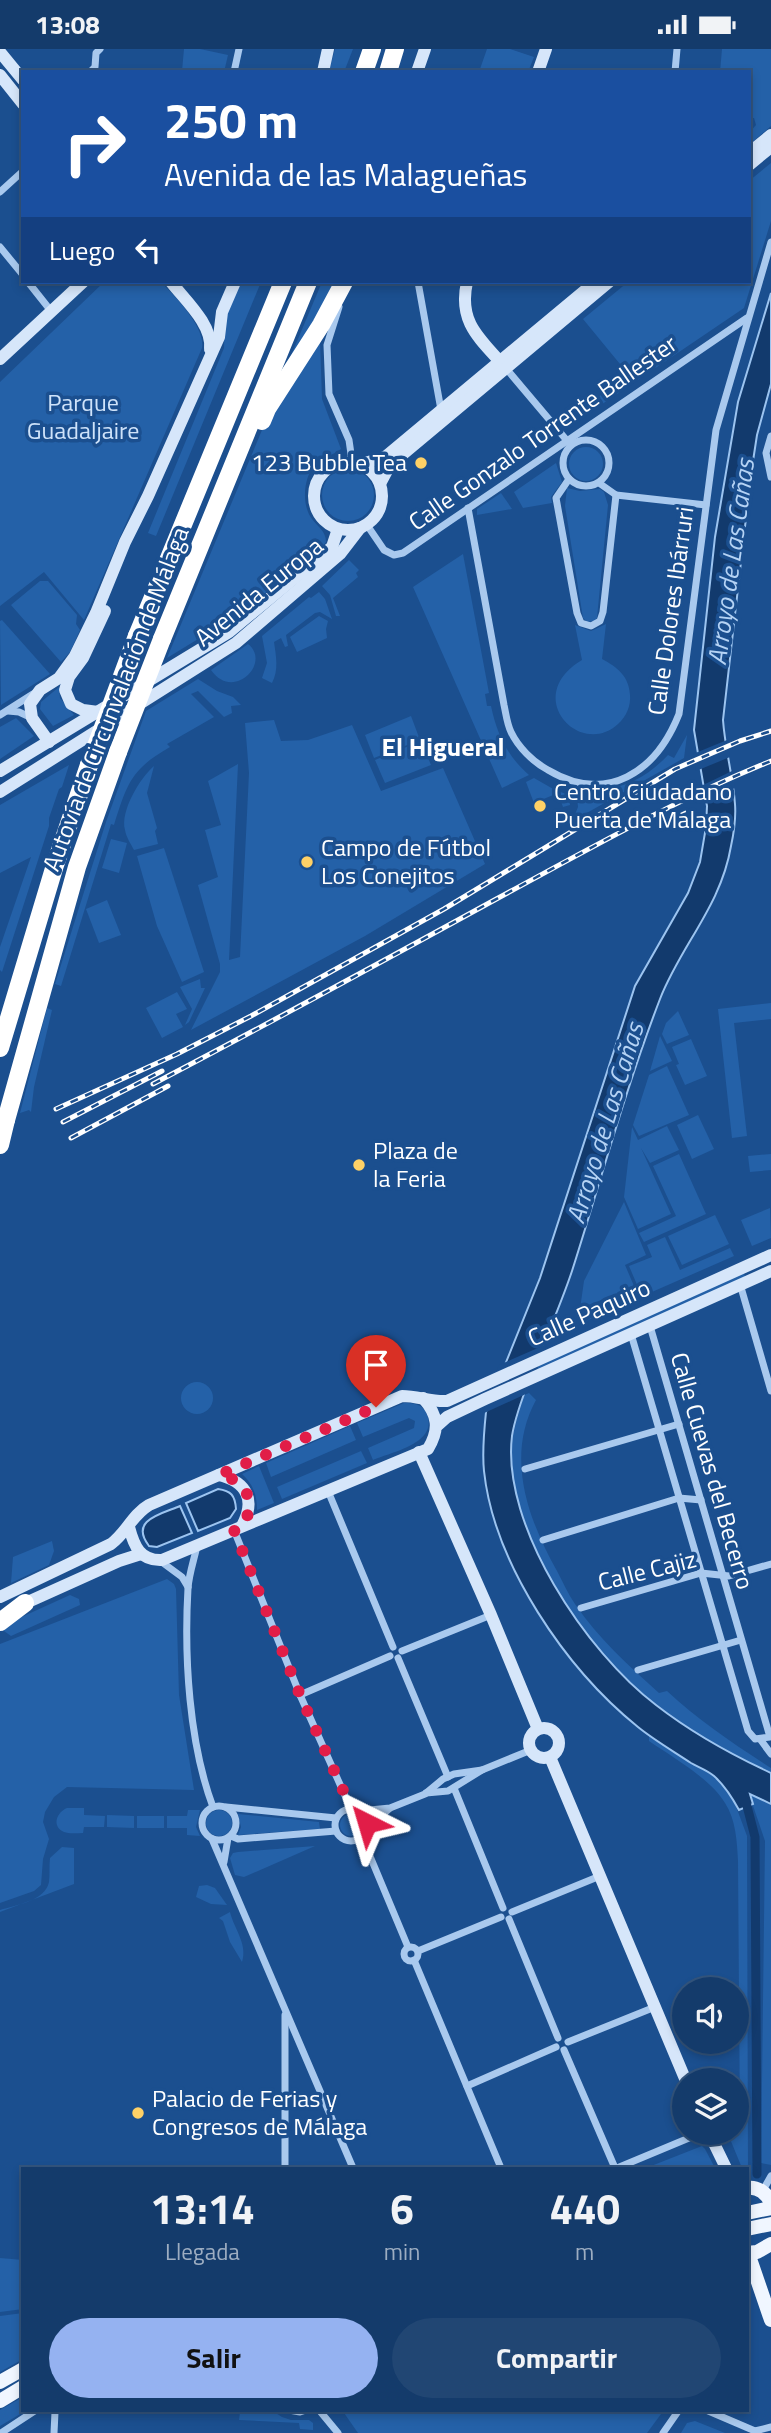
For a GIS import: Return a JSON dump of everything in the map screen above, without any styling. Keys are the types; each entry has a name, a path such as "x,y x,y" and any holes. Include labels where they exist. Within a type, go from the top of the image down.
{"highway":[{"path":"365,70 372,49"},
{"path":"389,70 395,49"},
{"name":"Autovía de Circunvalación de Málaga","path":"0,1048 55,865 89,765 137,636 282,284"},
{"name":"Autovía de Circunvalación de Málaga","path":"0,1145 77,867 118,752 307,284"},
{"path":"222,490 243,464 267,409 344,284"},
{"path":"0,1622 25,1603"}],"main road":[{"path":"323,70 328,49"},
{"path":"418,70 425,49"},
{"path":"539,70 546,49"},
{"path":"0,52 21,78"},
{"path":"0,75 21,101"},
{"path":"751,151 771,135"},
{"path":"751,163 771,147"},
{"path":"0,359 81,284"},
{"path":"173,284 206,327 211,339 208,360"},
{"path":"72,747 49,742 32,718 30,703 40,690 59,678 75,656 96,613 125,542 219,337 222,312 234,284"},
{"path":"467,284 464,305 469,325 503,365"},
{"path":"381,482 389,467 593,284"},
{"path":"357,463 373,472 381,482 383,500 380,510 363,527 338,529 323,520 313,500 319,476 328,467 340,462 357,463 385,457 441,409 503,365 606,284"},
{"path":"98,712 83,710 71,704 65,690 69,677 83,658 99,627 148,496"},
{"name":"Avenida Europa","path":"0,792 236,643 340,554 363,527"},
{"name":"Avenida Europa","path":"0,771 240,624 332,547 338,529"},
{"name":"Calle Paquiro","path":"0,1597 111,1544 130,1527 132,1519 139,1511 219,1475 402,1396 435,1402 447,1401 771,1255"},
{"name":"Calle Paquiro","path":"438,1425 447,1417 485,1399 771,1271"},
{"path":"130,1527 135,1547 141,1554 148,1559 159,1560 419,1452 428,1448 438,1425 433,1409 422,1398"},
{"path":"419,1452 538,1730"},
{"path":"219,1475 231,1478 241,1485 247,1494 248,1515 238,1528"},
{"path":"0,1614 119,1561 141,1554"},
{"path":"550,1729 558,1737 559,1747 550,1757 540,1757 531,1749 530,1740 538,1730 550,1729"},
{"path":"550,1757 681,2068"},
{"path":"715,2145 726,2167"},
{"path":"749,2187 769,2200 749,2212"},
{"path":"749,2229 771,2224"},
{"path":"749,2253 757,2252 771,2244"},
{"path":"749,2259 771,2321"},
{"path":"0,2382 21,2370"},
{"path":"0,2401 21,2389"}],"street":[{"path":"234,70 239,49"},
{"path":"675,70 677,49"},
{"path":"92,70 95,67 96,50"},
{"path":"0,192 21,173"},
{"name":"Calle Dolores Ibárruri","path":"468,508 503,705 511,732 525,752 562,779 590,786 628,777 650,761 672,732 680,705 716,430 771,242"},
{"path":"0,247 21,273"},
{"path":"30,284 51,311"},
{"path":"344,284 327,345 329,394 357,463"},
{"path":"418,284 441,409"},
{"name":"Calle Gonzalo Torrente Ballester","path":"363,527 384,550 394,555 403,553 569,443 747,318"},
{"path":"503,365 569,443"},
{"path":"771,436 766,453 771,477"},
{"path":"584,440 598,443 603,448 608,456 609,467 604,479 586,487 569,479 564,473 563,458 569,443 584,440"},
{"path":"569,479 556,498 577,613 581,623 591,626 600,621 603,613 616,495"},
{"path":"599,483 616,495 706,505"},
{"path":"4,713 40,690"},
{"path":"4,713 19,712 32,718"},
{"path":"740,1284 771,1391"},
{"name":"Calle Cuevas del Becerro","path":"631,1334 748,1731 755,1739 771,1737 650,1326"},
{"path":"525,1469 679,1424"},
{"path":"328,1491 393,1647 390,1651 397,1655 448,1777"},
{"path":"543,1540 679,1498 701,1500"},
{"path":"238,1528 300,1695 351,1808"},
{"path":"197,1546 188,1587 190,1688 204,1782 213,1807"},
{"path":"159,1560 182,1577 188,1587"},
{"name":"Calle Cajiz","path":"581,1608 701,1573 729,1576 771,1564"},
{"path":"300,1695 491,1615"},
{"path":"638,1670 741,1640"},
{"name":"Calle Cuevas del Becerro","path":"760,1739 771,1754"},
{"path":"336,1831 336,1818 342,1811 351,1808 360,1811 390,1808 425,1794 454,1788 482,1770 531,1749"},
{"path":"425,1794 448,1777 482,1770"},
{"path":"454,1788 503,1908 508,1907 507,1916 558,2038 565,2038 562,2047 616,2167"},
{"path":"336,1818 213,1807 204,1814 202,1824 205,1834 212,1839 224,1863 353,2167"},
{"path":"224,1863 236,1820 226,1807"},
{"path":"212,1839 336,1831 348,1841 362,1837 390,1808"},
{"path":"360,1811 366,1819 367,1829"},
{"path":"362,1837 408,1947 404,1956 407,1960 414,1960"},
{"path":"418,1951 600,1876"},
{"path":"408,1947 418,1951"},
{"path":"414,1960 418,1951"},
{"path":"414,1960 501,2167"},
{"path":"467,2086 655,2007"},
{"path":"285,2010 285,2167"},
{"path":"618,2167 672,2145"},
{"path":"769,2200 771,2176"},
{"path":"1,2433 33,2412"},
{"path":"53,2412 54,2433"},
{"path":"321,2412 338,2433"},
{"path":"663,2433 678,2412"},
{"path":"710,2412 754,2432 771,2427"}],"green space":[{"path":"184,49 200,49 228,55 224,70 182,70"},
{"path":"335,49 353,49 345,70 330,70"},
{"path":"487,49 510,49 534,57 529,70 480,69"},
{"path":"722,49 771,49 771,126 751,143 751,131 756,125 754,118 751,118 751,70 720,70"},
{"path":"771,163 771,221 744,308 589,413 586,410 569,422 567,419 629,375 583,319 626,284 751,284 751,179"},
{"name":"Parque Guadaljaire","path":"102,284 163,284 181,304 199,331 202,348 84,620 44,572 0,606 0,382"},
{"path":"239,284 260,284 156,536 148,533 224,348 225,316"},
{"path":"321,284 336,284 287,365"},
{"path":"320,340 322,399 341,449 312,468 306,482 305,498 308,513 323,532 326,542 321,549 239,614 167,658 267,418"},
{"path":"586,447 598,452 603,464 598,476 586,481 574,476 569,464 574,452"},
{"path":"556,463 562,482 551,497 552,503 523,508 514,492"},
{"path":"348,469 358,471 366,477 372,485 372,505 366,513 358,519 348,521 338,519 330,513 324,505 322,495 324,485 330,477 338,471"},
{"path":"567,488 580,491 600,489 604,492 608,505 597,618 594,621 587,622 583,618 565,506"},
{"path":"501,493 512,509 477,515 477,509"},
{"path":"463,554 489,693 485,694 487,706 491,706 496,726 509,752 529,775 502,788 413,587"},
{"path":"349,560 359,570 356,573 358,577 333,598 340,616 336,616 330,595 322,586"},
{"path":"40,581 48,581 77,615 76,624 80,630 70,652 61,662 11,605"},
{"path":"319,592 325,599 332,619 320,612 315,613 286,635 288,646 285,647 281,638 274,642 276,673 272,683 262,678 267,663 262,636 309,597"},
{"path":"319,616 328,621 327,638 297,652 290,637"},
{"path":"2,620 50,674 1,705 0,621"},
{"path":"606,624 602,659 625,677 630,703 626,715 618,724 603,733 588,734 574,729 563,719 557,705 557,690 564,675 582,660 575,625 591,631"},
{"path":"248,644 254,652 255,661 247,676 239,681 229,682 220,679 211,670"},
{"path":"198,679 233,697 241,705 231,706 232,713 224,717 198,691 191,694 214,717 167,744 170,747 147,763 132,779 114,825 111,824 61,986 55,984 106,822 146,711"},
{"path":"59,687 60,698 74,715 53,726 40,709 41,702"},
{"path":"411,716 420,740 374,758 365,735"},
{"path":"16,718 34,736 0,759 0,727"},
{"name":"Campo de Fútbol Los Conejitos","path":"274,720 281,741 308,740 352,725 381,791 443,768 485,864 365,936 191,1030 220,972 198,885 218,877 205,830 221,825 208,781 238,764 229,960 240,957 249,773 245,723"},
{"path":"687,735 684,758 585,814 574,817 578,807 577,797 602,797 602,790 638,779 668,755 674,758"},
{"path":"421,741 431,765 385,783 375,760"},
{"path":"69,765 49,818 49,826 2,972 0,947 31,857 0,873 0,805"},
{"path":"154,766 147,793 157,828 155,831 158,844 134,850 126,833 125,814 137,787"},
{"path":"534,778 569,795 570,805 563,807 558,793 534,803 526,782"},
{"path":"111,839 127,843 119,873 102,868"},
{"path":"164,848 204,972 182,982 157,926 137,856"},
{"path":"107,900 121,935 99,943 86,909"},
{"path":"200,979 201,988 205,988 185,1025 192,1009 180,987"},
{"path":"177,992 187,1009 176,1014 183,1027 162,1038 146,1008"},
{"path":"771,1003 771,1019 734,1023 747,1136 732,1138 718,1009"},
{"path":"47,1008 52,1010 34,1087 31,1112 29,1110 20,1113"},
{"path":"678,1011 689,1035 667,1044 662,1034 666,1023"},
{"path":"660,1036 672,1061 650,1071"},
{"path":"691,1039 707,1076 685,1085 672,1047"},
{"path":"667,1066 689,1115 639,1136 633,1125 649,1075"},
{"path":"698,1115 714,1149 692,1159 677,1125"},
{"path":"667,1126 679,1150 650,1163 641,1148 671,1214 638,1229 624,1197 632,1127 638,1140"},
{"path":"679,1154 706,1214 644,1242 639,1233 676,1216 653,1166"},
{"path":"771,1154 771,1170 750,1172 748,1156"},
{"path":"624,1202 646,1255 625,1265 634,1286 580,1309 584,1281"},
{"path":"770,1208 771,1238 752,1246 741,1220"},
{"path":"715,1215 729,1244 682,1265 668,1236"},
{"path":"665,1237 680,1270 730,1248 734,1256 579,1324 579,1313 638,1287 629,1266 652,1257 647,1245"},
{"path":"743,1272 746,1278 536,1372 536,1367"},
{"path":"197,1382 209,1386 213,1398 209,1410 197,1414 185,1410 181,1398 185,1386"},
{"path":"529,1393 536,1400 522,1443 524,1487 537,1530 572,1600 604,1640 659,1693 667,1691 704,1722 771,1768 771,1773 697,1734 656,1705 606,1656 560,1594 540,1560 525,1525 515,1491 512,1441 524,1395"},
{"path":"404,1403 423,1408 429,1425 426,1433 411,1445 373,1460 368,1448 414,1428 415,1421 409,1418 363,1437 357,1423"},
{"path":"350,1426 356,1440 271,1477 266,1463"},
{"path":"361,1451 367,1463 282,1499 277,1487"},
{"path":"259,1466 274,1503 257,1510 254,1490 242,1474"},
{"path":"52,1541 54,1551 49,1565 11,1583 13,1557"},
{"path":"167,1579 176,1589 179,1695 194,1790 67,1787 54,1797 45,1812 43,1822 49,1839 43,1859 41,1885 34,1891 0,1903 0,1644"},
{"path":"70,1595 79,1599 80,1605 11,1636 4,1631 4,1627 15,1620"},
{"path":"649,1735 714,1776 734,1801 747,1836 747,1977 739,1977 738,1861 734,1824 729,1810 718,1794 690,1769 649,1741"},
{"path":"749,1794 771,1804 771,2165 761,2163 765,1841"},
{"path":"67,1808 84,1808 84,1815 105,1816 104,1827 84,1827 83,1833 64,1832 58,1826 57,1819"},
{"path":"188,1810 200,1810 196,1827 200,1836 187,1835 187,1828 167,1828 167,1816 187,1816"},
{"path":"219,1810 228,1814 232,1823 228,1832 219,1836 210,1832 206,1823 210,1814"},
{"path":"238,1814 319,1822 320,1829 238,1835 241,1827"},
{"path":"351,1814 359,1817 362,1825 359,1833 351,1836 343,1833 340,1825 343,1817"},
{"path":"107,1815 134,1816 134,1828 107,1827"},
{"path":"137,1816 164,1816 164,1828 137,1828"},
{"path":"315,1846 244,1877 235,1875 230,1858 233,1853 238,1852"},
{"path":"62,1847 74,1848 74,1884 31,1900 42,1894 49,1882 50,1858"},
{"path":"199,1886 215,1888 227,1905 211,1904 196,1897"},
{"path":"230,1912 242,1943 242,1962 230,1942 223,1921 219,1918"},
{"path":"739,2054 748,2054 748,2068 740,2068"},
{"path":"733,2145 748,2145 748,2167 742,2167"},
{"path":"702,2146 714,2167 649,2167"},
{"path":"0,2258 21,2260 21,2309 0,2312"},
{"path":"21,2313 21,2360 0,2372 0,2316"},
{"path":"21,2398 21,2412 24,2412 0,2426 0,2410"},
{"path":"240,2412 274,2412 291,2420 309,2420 313,2423 313,2430 300,2429 299,2423 239,2420"},
{"path":"343,2412 663,2412 647,2433 358,2433"},
{"path":"695,2421 725,2433 681,2433 687,2423"}],"water":[{"name":"Arroyo de Las Cañas","path":"771,293 771,384 757,435 751,474 723,720 735,804 731,846 719,888 660,999 625,1100 572,1271 517,1414 512,1436 512,1471 520,1509 554,1585 577,1621 603,1654 656,1705 683,1725 771,1773 771,1804 750,1794 753,1804 739,1810 714,1776 650,1736 611,1703 560,1645 518,1578 502,1542 491,1506 483,1449 486,1412 540,1278 635,986 688,893 700,862 707,806 694,730 715,537 738,402"},
{"path":"218,1489 232,1495 236,1509 230,1518 198,1531 186,1503"},
{"path":"180,1506 192,1533 157,1547 149,1546 144,1537 145,1524 157,1515"}],"pier":[{"path":"727,740 730,757 696,771 693,754"},
{"path":"732,771 735,788 703,803 699,787"},
{"path":"547,1344 528,1393 482,1414 499,1365"}],"waterway":[{"path":"741,1796 747,1806 755,1837 757,2174"}],"railway":[{"path":"56,1109 177,1054 251,1016 444,909 675,769 740,741 771,731"},
{"path":"153,1084 634,825 771,761"},
{"path":"63,1122 162,1071"},
{"path":"71,1138 168,1086"}],"place":[{"name":"123 Bubble Tea","path":"421,463"},
{"name":"Centro Ciudadano Puerta de Málaga","path":"540,806"},
{"name":"Campo de Fútbol Los Conejitos","path":"307,862"},
{"name":"Plaza de la Feria","path":"359,1165"},
{"name":"Palacio de Ferias y Congresos de Málaga","path":"138,2113"}],"district":[{"name":"El Higueral","path":"443,747"}],"route":[{"path":"367,1823 360,1811 351,1808 300,1695 234,1530 242,1526 248,1515 247,1494 241,1485 231,1478 219,1475 376,1407"}]}
